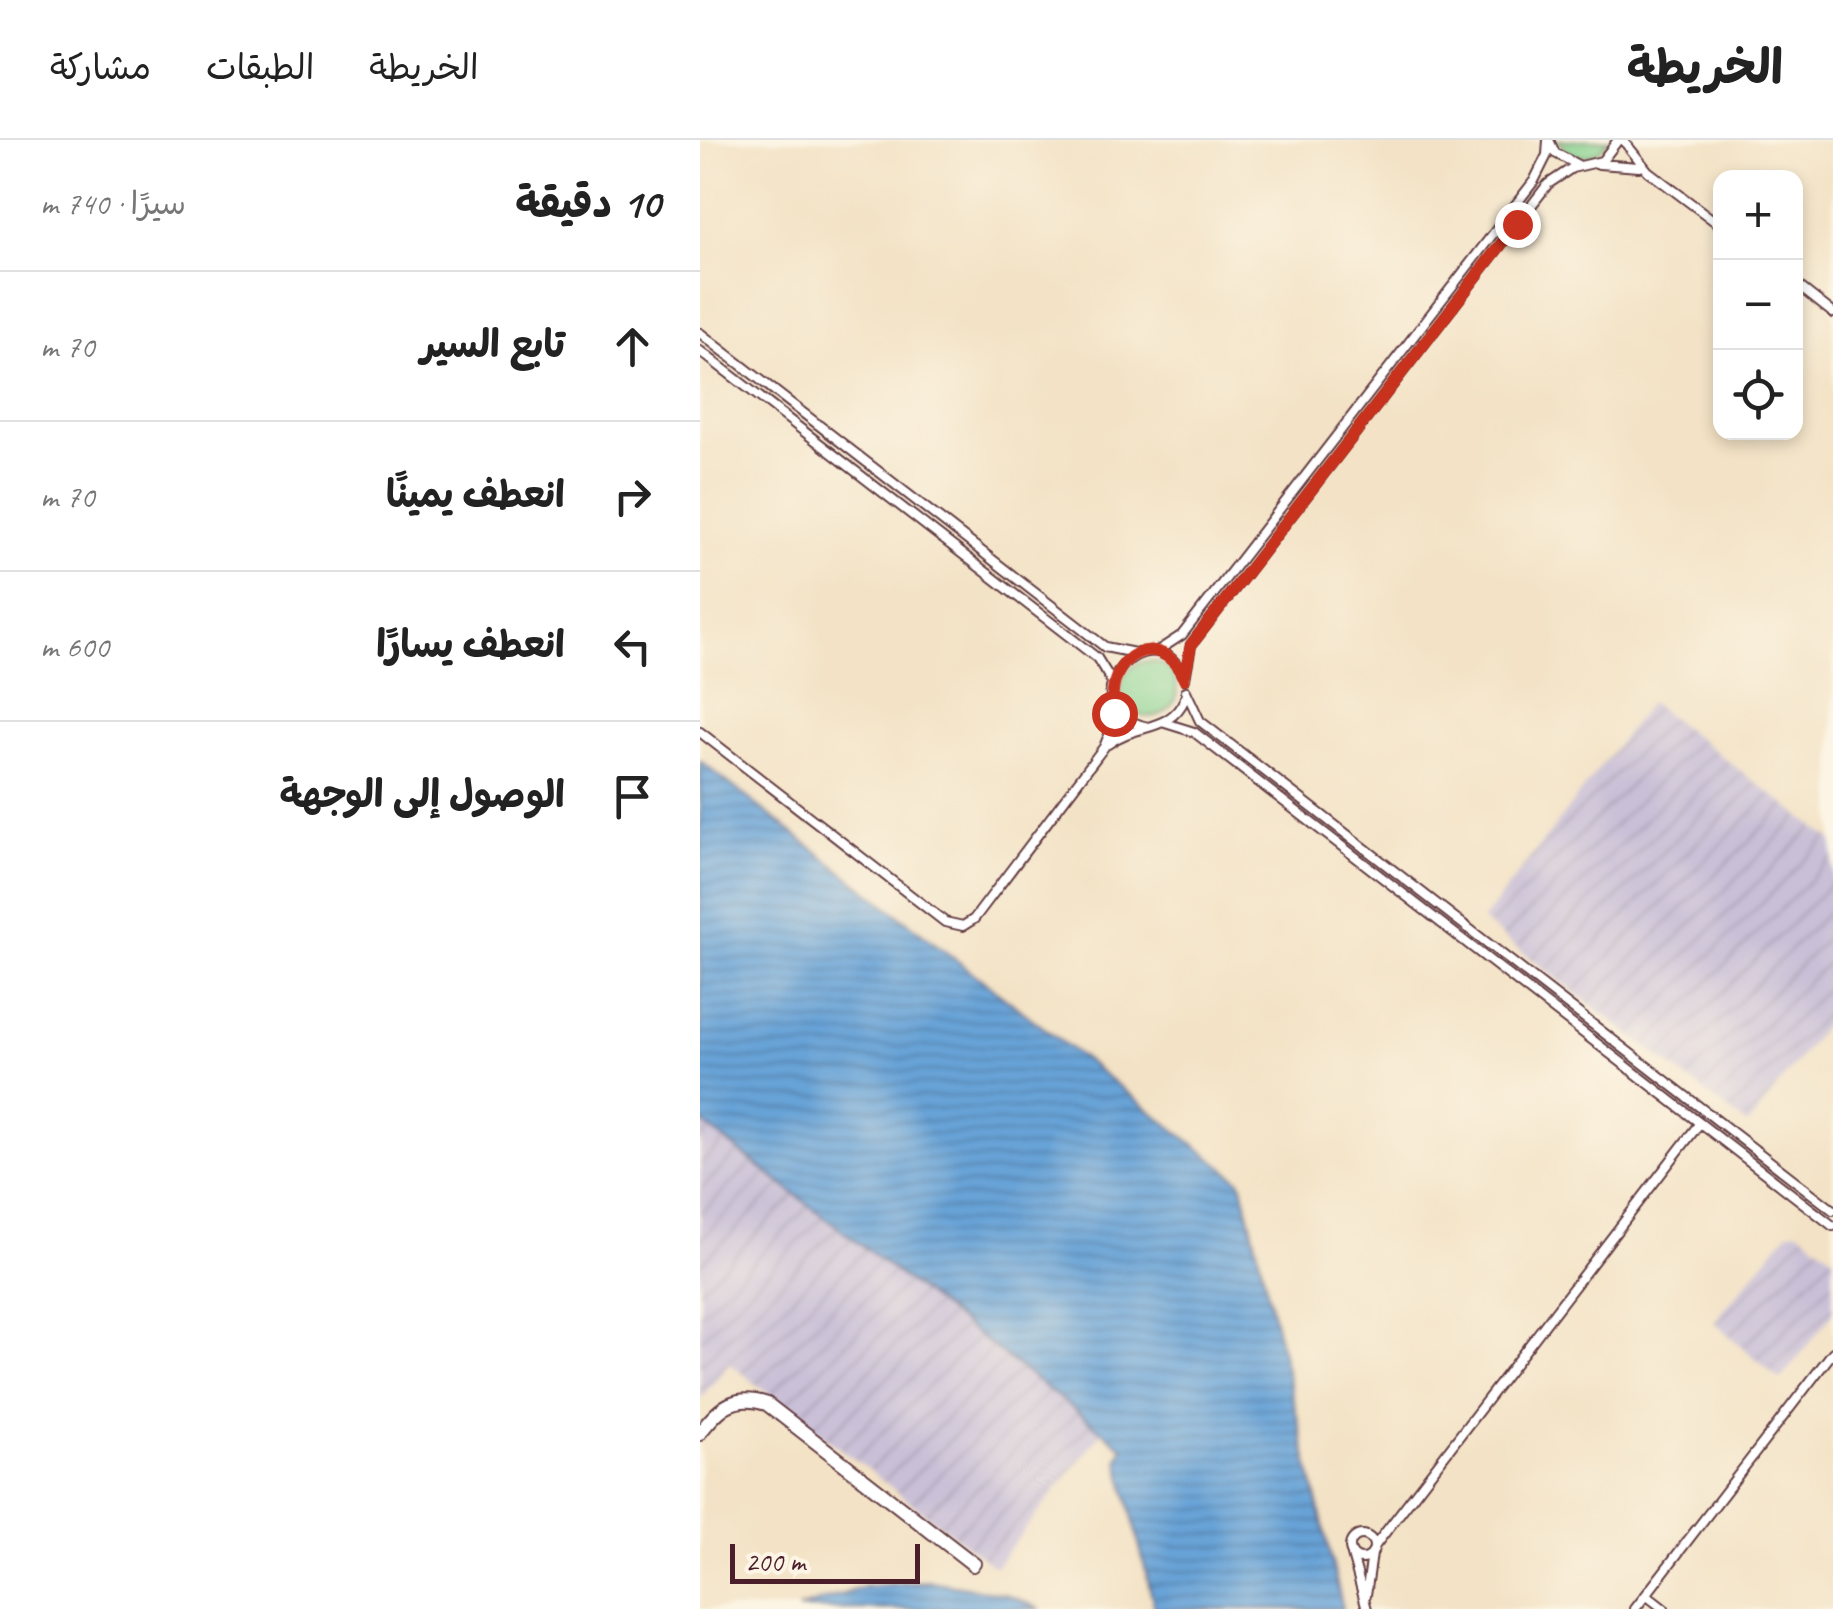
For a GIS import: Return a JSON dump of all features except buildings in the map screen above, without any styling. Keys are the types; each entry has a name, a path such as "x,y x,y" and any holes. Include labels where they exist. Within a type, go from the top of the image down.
{"street":[{"path":"1548,140 1566,162 1586,166 1622,163 1648,171"},
{"path":"700,333 1106,646 1140,654 1156,652 1182,635 1534,182 1548,155 1548,140"},
{"path":"1184,679 1191,645 1560,173 1602,162 1621,140 1648,171 1713,221"},
{"path":"1803,289 1833,313"},
{"path":"700,351 1096,658 1112,682"},
{"path":"1156,652 1179,667 1200,721 1833,1210"},
{"path":"700,732 956,926 974,919 1104,747 1113,725 1112,682 1119,666 1140,654"},
{"path":"1165,724 1178,714 1186,691"},
{"path":"1111,695 1118,712 1132,723 1148,727"},
{"path":"1104,747 1132,729 1165,724 1194,732 1833,1226"},
{"path":"1366,1606 1374,1550 1388,1528 1699,1124"},
{"path":"1635,1609 1833,1352"},
{"path":"700,1432 727,1401 740,1396 768,1402 974,1565"},
{"path":"1366,1606 1351,1551 1354,1539 1388,1528"},
{"path":"1365,1536 1374,1550"},
{"path":"1351,1551 1359,1558 1374,1550"},
{"path":"1646,1595 1664,1609"}],"shaded area":[{"path":"1650,702 1833,841 1833,1014 1748,1125 1482,921"},
{"path":"700,1121 1103,1431 995,1567 729,1363 700,1399"},
{"path":"1799,1230 1833,1257 1833,1313 1780,1380 1714,1322 1789,1231"}],"green space":[{"path":"1558,140 1609,140 1597,152 1576,156"},
{"path":"1149,661 1168,670 1177,689 1168,708 1149,717 1130,708 1121,689 1130,670"}],"water":[{"path":"700,761 1241,1181 1343,1609 1155,1609 1118,1458 1124,1448 700,1121"},
{"path":"930,1581 1005,1594 1041,1609 798,1609 864,1587"}],"route":[{"path":"1114,713 1112,682 1119,666 1130,656 1156,652 1168,657 1179,667 1184,679 1184,664 1191,645 1517,224"}]}
